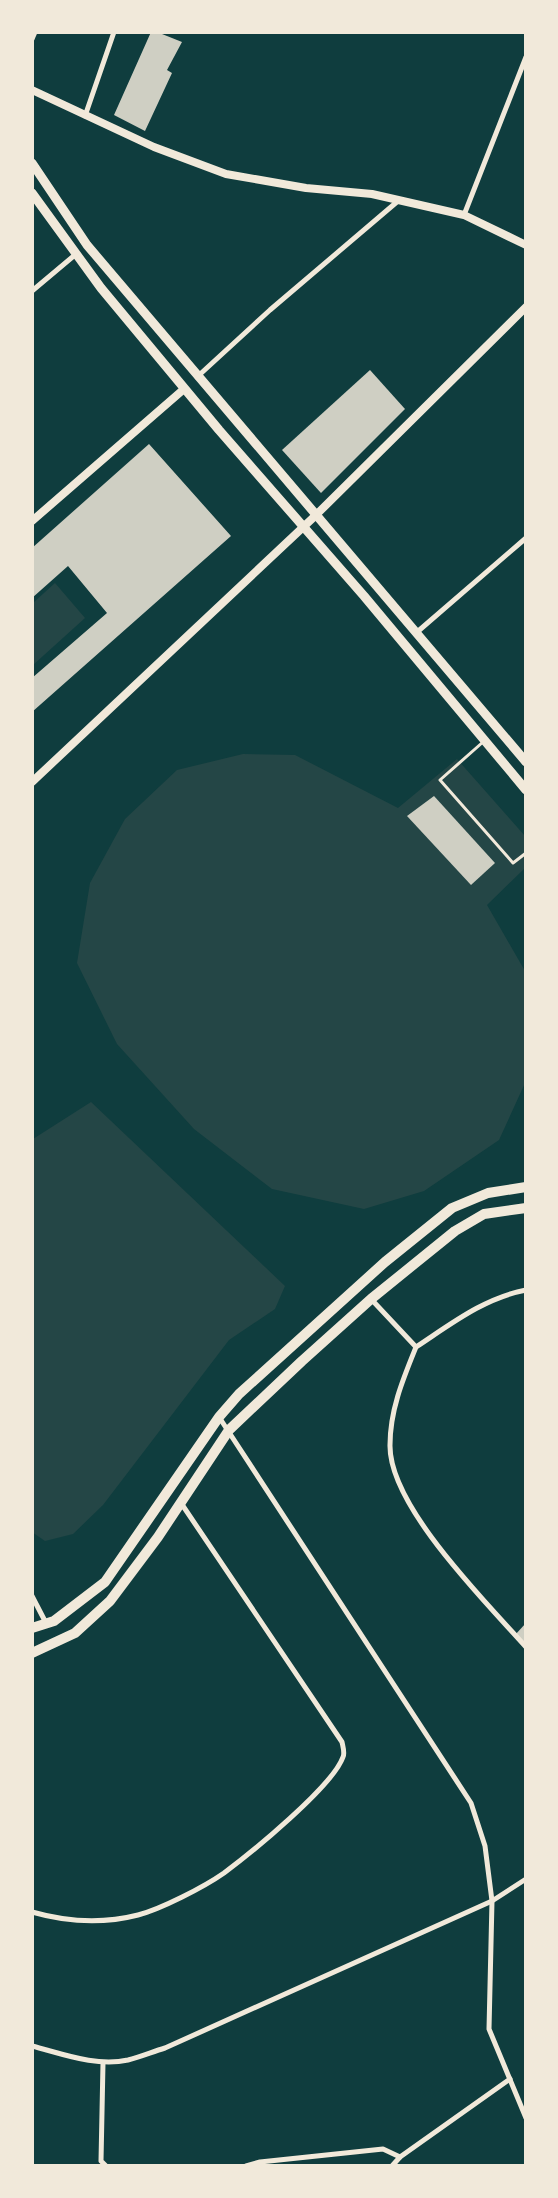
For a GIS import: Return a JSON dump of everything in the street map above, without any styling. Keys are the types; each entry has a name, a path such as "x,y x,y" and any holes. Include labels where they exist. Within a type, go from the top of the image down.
{"main road":[{"path":"32,163 87,245 315,516 526,762"},
{"path":"32,193 101,288 184,389 303,526 526,790"},
{"path":"184,389 197,377"},
{"path":"32,1628 54,1621 105,1582 219,1417 239,1394 385,1262 452,1208 488,1193 526,1187"},
{"path":"32,1653 75,1633 110,1601 158,1537 229,1430 371,1299 455,1231 484,1214 526,1208"}],"street":[{"path":"32,39 35,32"},
{"path":"84,116 114,32"},
{"path":"464,214 526,58"},
{"path":"32,90 154,148 226,174 306,188 372,194 464,214 526,245"},
{"path":"197,377 270,310 398,201"},
{"path":"32,291 76,254"},
{"path":"32,782 315,516 526,307"},
{"path":"32,522 184,389"},
{"path":"416,633 526,538"},
{"path":"526,1290 512,1293 472,1310 416,1347 398,1392 393,1412 390,1446 392,1465 397,1480 432,1540 526,1647"},
{"path":"371,1299 416,1347"},
{"path":"219,1417 471,1804 485,1846 492,1901 489,2029 526,2118"},
{"path":"32,1912 91,1922 138,1915 164,1906 222,1874 270,1836 334,1774 344,1755 342,1742 181,1503"},
{"path":"32,1596 46,1624"},
{"path":"32,2046 76,2058 103,2062 127,2060 165,2048 492,1901 526,1879"},
{"path":"103,2062 101,2161 106,2166"},
{"path":"392,2166 400,2157 510,2080"},
{"path":"246,2166 260,2162 382,2149 400,2157"}],"lane":[{"path":"485,741 440,780 513,863 526,853"}],"shaded area":[{"path":"55,583 85,618 33,665 33,603"},
{"path":"243,754 295,755 398,808 457,759 525,836 525,868 487,905 525,971 525,1083 499,1140 424,1191 364,1209 272,1189 194,1129 117,1044 77,963 90,883 125,819 177,770"},
{"path":"91,1102 285,1286 275,1309 229,1340 103,1505 73,1534 45,1541 32,1532 33,1139"}],"building":[{"path":"151,32 157,32 182,42 167,70 172,73 145,131 114,115"},
{"path":"370,370 405,409 321,493 282,450"},
{"path":"149,444 231,536 32,712 32,678 107,613 68,566 32,598 32,548"},
{"path":"434,796 495,863 471,885 407,816"},
{"path":"526,1623 526,1645 515,1635"}]}
